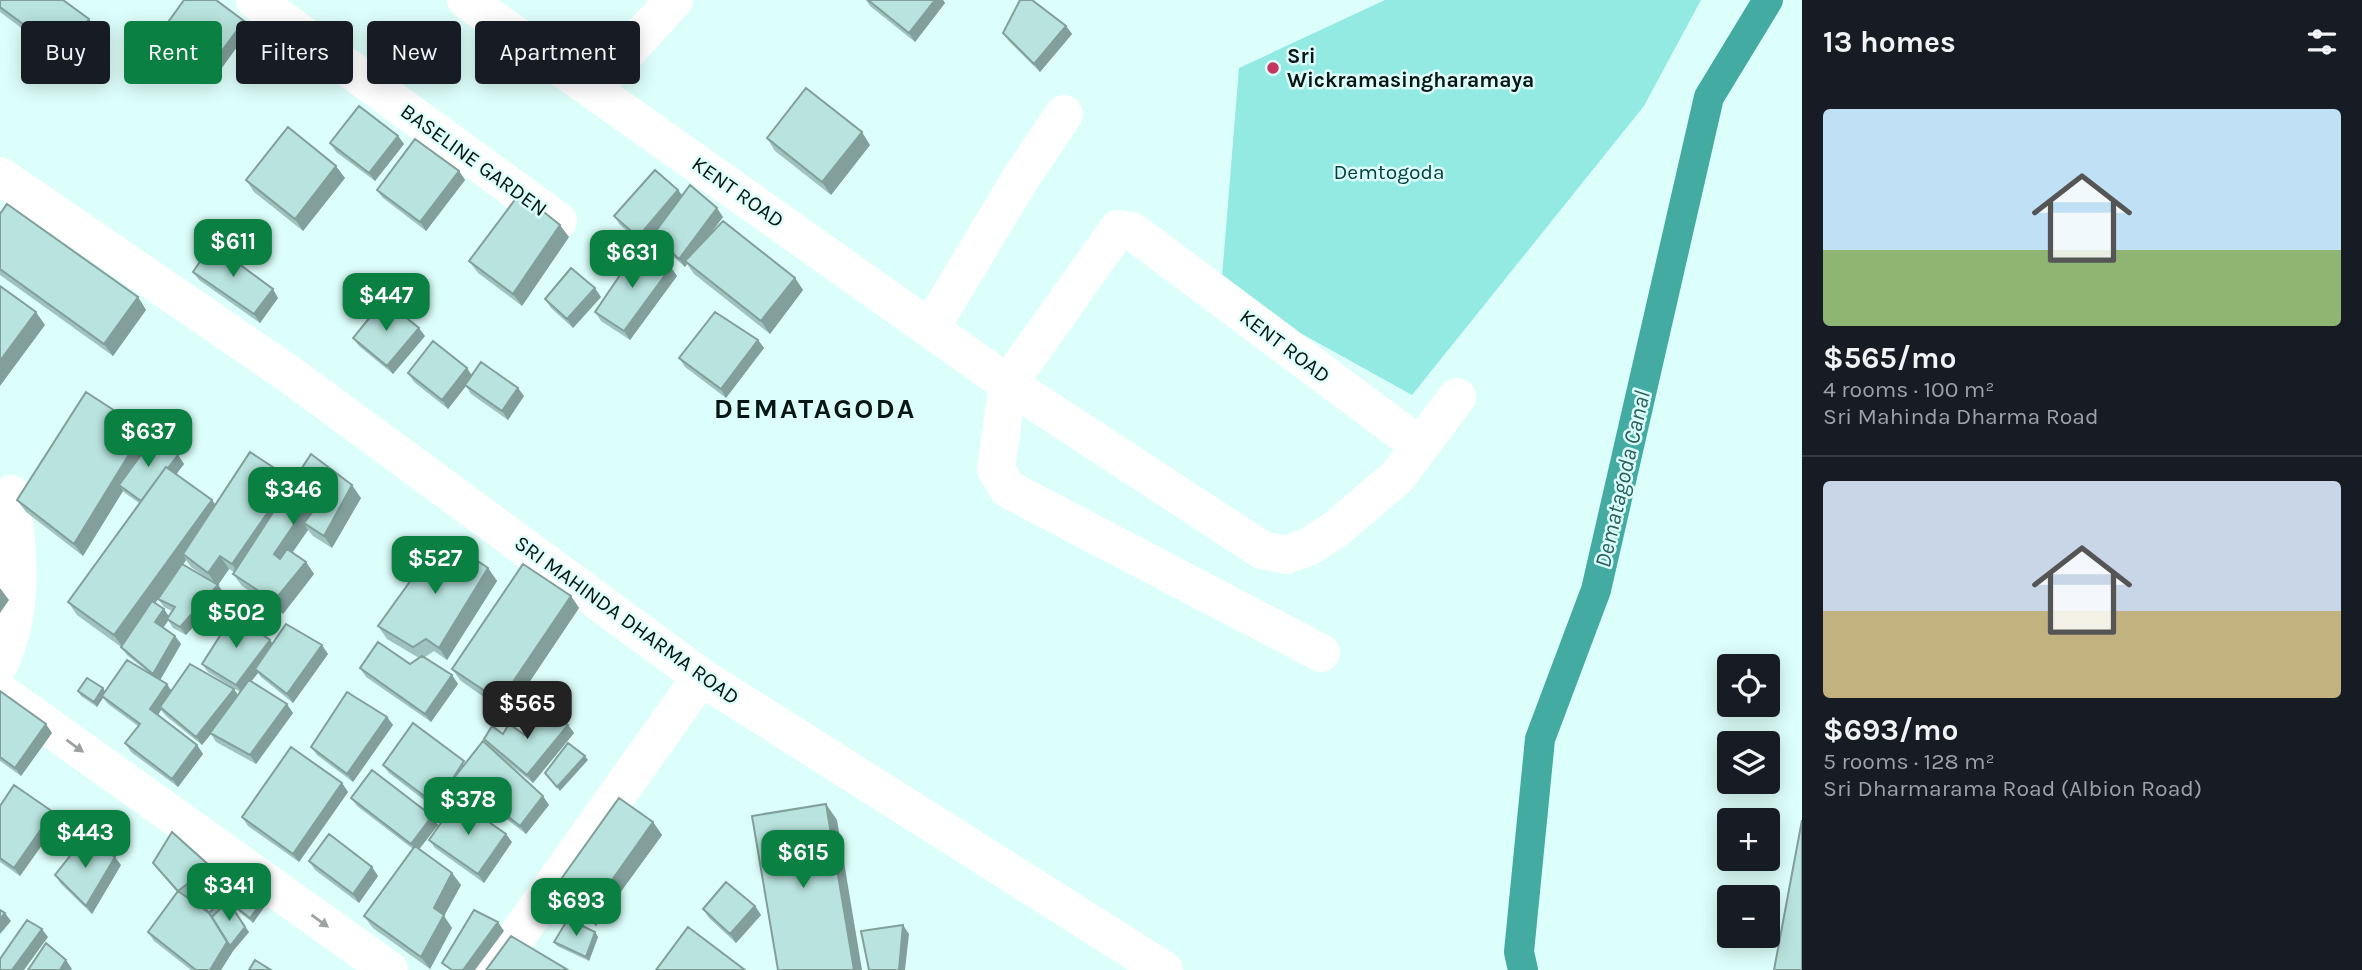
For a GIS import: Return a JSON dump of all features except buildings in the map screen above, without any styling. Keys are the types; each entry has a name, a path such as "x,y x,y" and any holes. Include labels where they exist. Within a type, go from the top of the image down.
{"street":[{"name":"BASELINE GARDEN","path":"256,0 558,221"},
{"name":"KENT ROAD","path":"466,0 1008,384"},
{"path":"593,89 674,0"},
{"path":"930,329 1022,176 1063,114"},
{"name":"SRI MAHINDA DHARMA ROAD","path":"0,176 289,374 701,677 1164,970"},
{"name":"KENT ROAD","path":"1321,653 1007,489 996,469 1008,384 1118,229 1132,231 1400,432"},
{"path":"1008,384 1262,550 1286,555 1310,546 1336,529 1397,477 1457,397"},
{"path":"0,663 18,607 18,559 11,494"},
{"path":"493,970 701,677"},
{"path":"0,692 379,967"}],"green space":[{"name":"Demtogoda","path":"1385,0 1701,0 1644,106 1412,395 1221,289 1239,68"}],"waterway":[{"name":"Dematagoda Canal","path":"1523,970 1519,952 1540,739 1596,590 1709,97 1768,0"}],"place":[{"name":"Sri Wickramasingharamaya","path":"1273,68"}],"district":[{"name":"DEMATAGODA","path":"815,408"}]}
